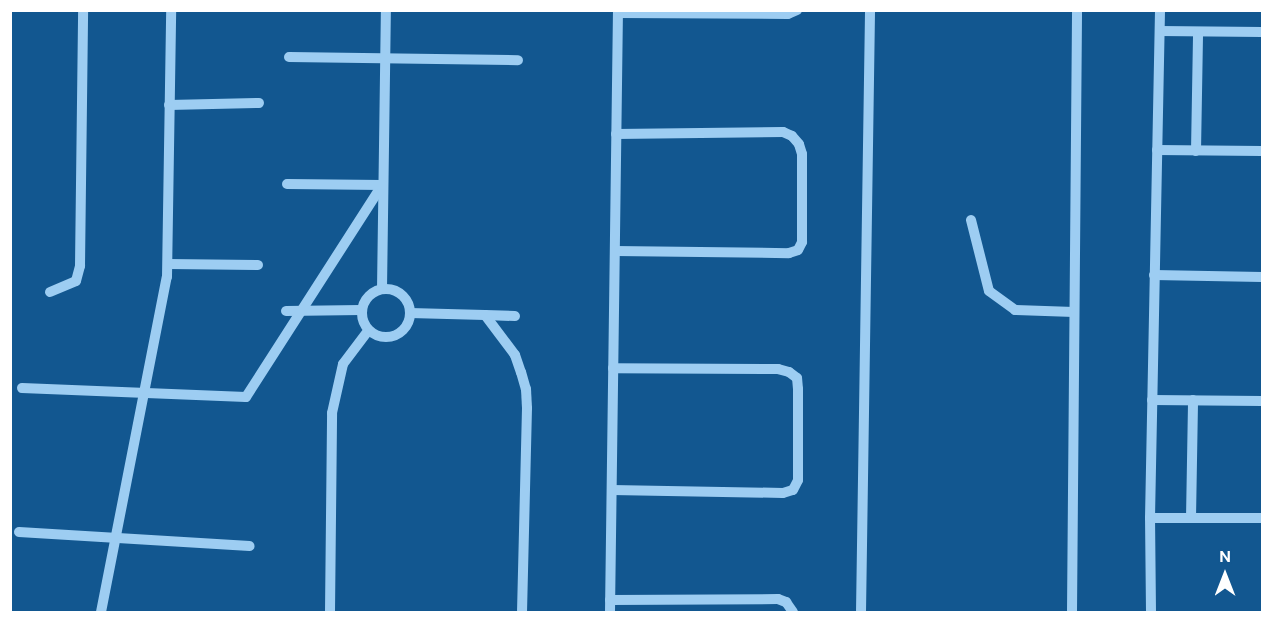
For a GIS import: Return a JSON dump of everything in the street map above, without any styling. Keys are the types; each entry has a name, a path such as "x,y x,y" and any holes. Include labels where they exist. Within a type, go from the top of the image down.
{"street":[{"path":"50,292 76,281 80,266 83,10"},
{"path":"101,612 146,394 168,264 171,10"},
{"path":"382,289 386,10"},
{"path":"610,612 618,12 788,14 797,10"},
{"path":"861,612 870,10"},
{"path":"1072,612 1077,10"},
{"path":"1151,612 1149,518 1160,10"},
{"path":"1160,31 1263,32"},
{"path":"1196,151 1198,32"},
{"path":"289,57 518,60"},
{"path":"169,105 259,104"},
{"path":"615,251 789,253 798,250 802,242 802,154 799,144 792,136 783,132 616,134"},
{"path":"1157,150 1263,151"},
{"path":"287,184 382,185"},
{"path":"22,388 246,397 382,185"},
{"path":"971,220 989,291 1015,310 1074,312"},
{"path":"168,264 258,266"},
{"path":"1154,275 1263,277"},
{"path":"382,289 390,289 405,297 410,313 405,328 392,337 383,338 368,331 361,310 368,296 382,289"},
{"path":"286,311 361,310"},
{"path":"410,313 515,316"},
{"path":"485,315 515,355 526,389 522,612"},
{"path":"330,612 332,413 343,364 368,331"},
{"path":"612,490 783,493 792,490 798,480 798,389 797,378 789,372 778,369 613,368"},
{"path":"1152,400 1263,401"},
{"path":"1191,518 1193,400"},
{"path":"1149,518 1263,518"},
{"path":"19,532 250,546"},
{"path":"610,600 778,600 786,602 794,612"}]}
